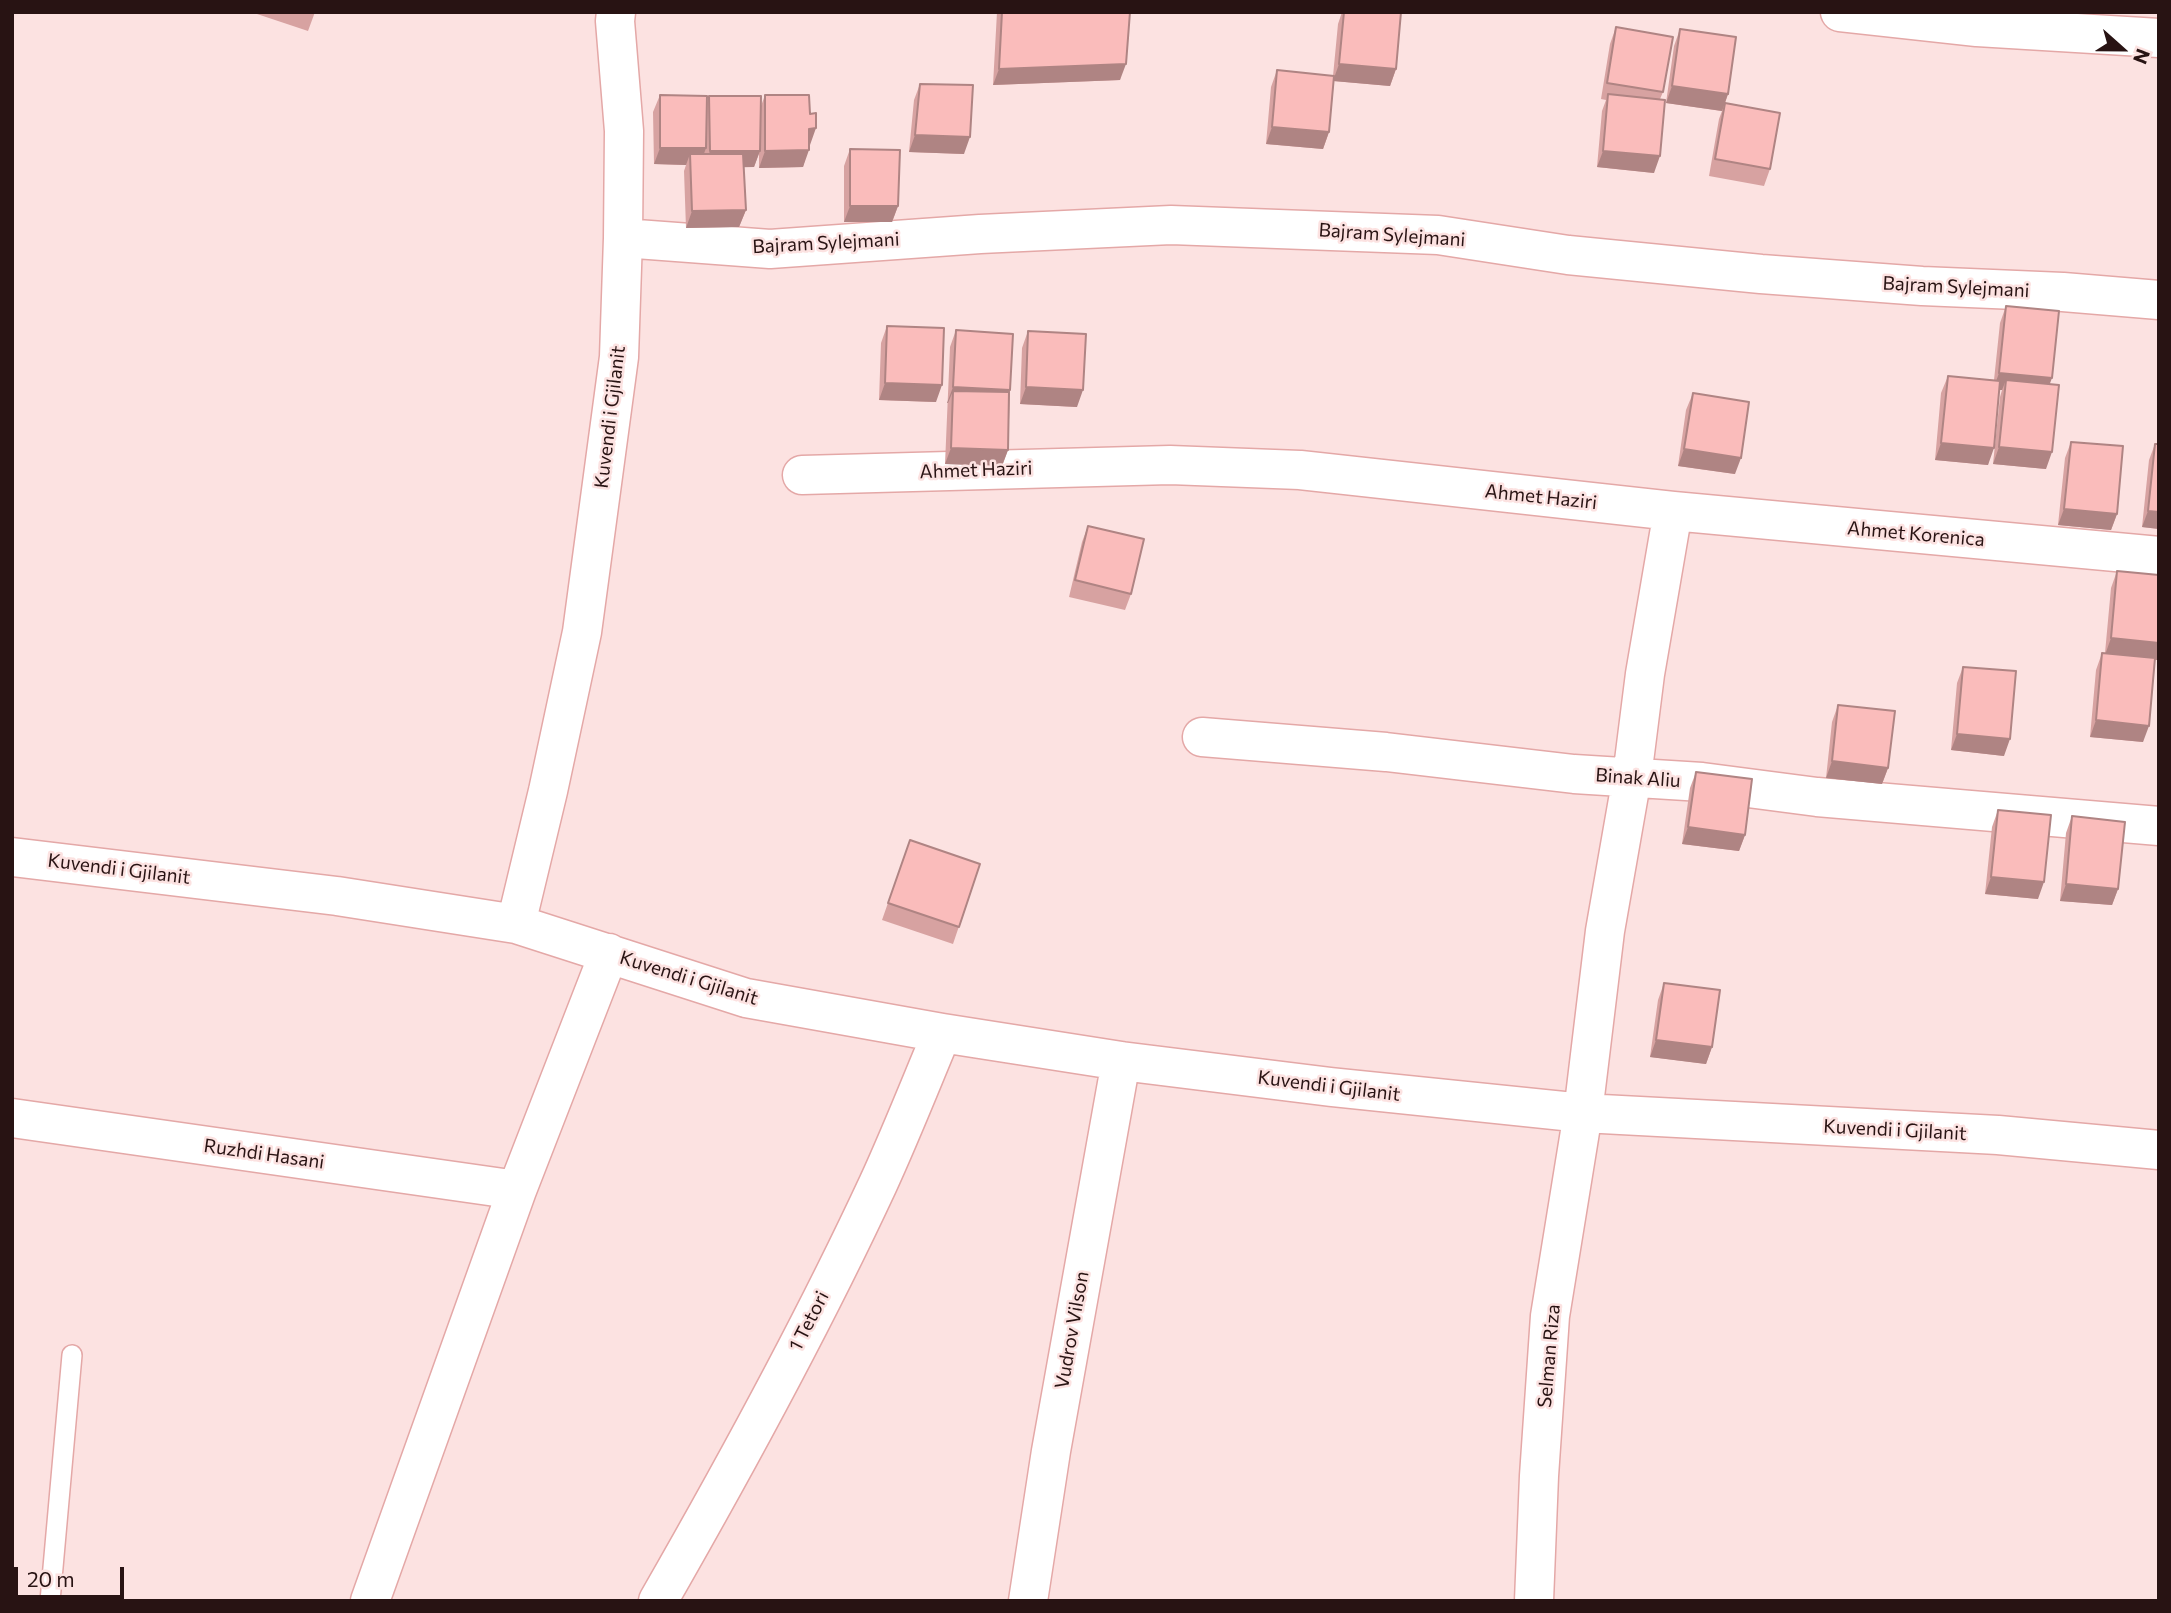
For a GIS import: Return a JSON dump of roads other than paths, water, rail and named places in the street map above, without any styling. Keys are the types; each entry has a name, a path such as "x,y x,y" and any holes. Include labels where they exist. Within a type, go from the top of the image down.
{"street":[{"name":"Kuvendi i Gjilanit","path":"516,924 582,632 619,357 624,131 615,21 617,12"},
{"path":"1840,12 1977,27 2159,38"},
{"name":"Bajram Sylejmani","path":"623,238 770,249 980,234 1171,225 1438,235 1568,255 1760,274 2159,299"},
{"name":"Ahmet Haziri","path":"802,475 1170,465 1300,470 1673,511"},
{"path":"1583,1113 1605,931 1673,511"},
{"name":"Ahmet Korenica","path":"1673,511 2159,556"},
{"name":"Binak Aliu","path":"1202,737 1386,752 1574,774 1702,782 1817,797 2159,826"},
{"name":"Kuvendi i Gjilanit","path":"12,857 337,895 516,924 746,998 1121,1061 1331,1087 1583,1113 1998,1135 2159,1150"},
{"path":"370,1601 517,1190 609,953"},
{"name":"1 Tetori","path":"658,1601 803,1334 878,1184 942,1033"},
{"name":"Vudrov Vilson","path":"1028,1601 1058,1411 1121,1061"},
{"name":"Selman Riza","path":"1534,1601 1550,1316 1583,1113"},
{"name":"Ruzhdi Hasani","path":"12,1118 517,1190"}],"lane":[{"path":"50,1601 72,1355"}]}
